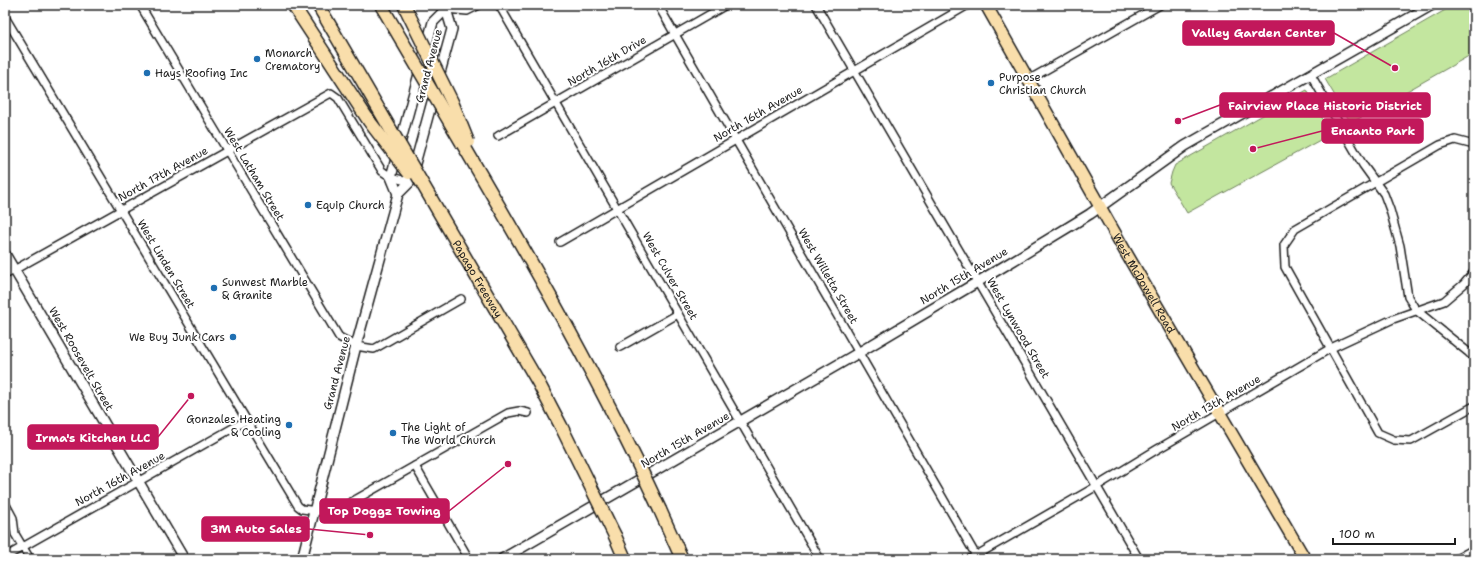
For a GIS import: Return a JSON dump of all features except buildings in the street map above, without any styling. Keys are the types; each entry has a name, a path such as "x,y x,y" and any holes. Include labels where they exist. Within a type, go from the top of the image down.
{"highway":[{"path":"293,5 369,121 441,215"},
{"name":"Papago Freeway","path":"318,5 541,388 578,458 625,559"},
{"path":"381,5 583,355 620,426 682,559"},
{"path":"404,5 452,102 480,175"}],"main road":[{"name":"West McDowell Road","path":"986,5 1100,207 1221,412 1305,559"}],"street":[{"name":"West Latham Street","path":"140,5 339,337 356,346"},
{"path":"443,6 467,11 479,5"},
{"name":"West Culver Street","path":"499,5 820,559"},
{"name":"West Willetta Street","path":"658,5 859,353 974,558"},
{"name":"North 16th Drive","path":"498,136 726,5"},
{"name":"West Lynwood Street","path":"816,5 1139,559"},
{"name":"North 16th Avenue","path":"560,242 968,5"},
{"path":"1028,80 1160,5"},
{"name":"North 15th Avenue","path":"502,559 859,353 1100,207 1185,146 1432,5"},
{"name":"Grand Avenue","path":"391,177 433,22 443,6"},
{"name":"Grand Avenue","path":"302,559 356,346 398,194 410,182 452,29 443,6"},
{"name":"West Linden Street","path":"5,17 298,506 302,510 314,512"},
{"path":"1311,75 1363,165 1384,194 1400,246 1408,297 1416,310 1474,358"},
{"name":"North 17th Avenue","path":"5,275 331,93 338,98 382,170 391,177"},
{"path":"1474,145 1455,140 1440,145 1295,229 1284,245 1285,267 1378,433 1394,440 1411,441 1474,406"},
{"path":"391,177 410,182"},
{"path":"391,177 398,194"},
{"name":"West Roosevelt Street","path":"5,254 184,559"},
{"name":"North 13th Avenue","path":"974,558 1331,348 1393,319 1444,301 1464,284 1474,272"},
{"path":"356,346 374,349 461,299"},
{"path":"620,347 678,314"},
{"path":"314,512 332,513 508,413 519,411 528,413"},
{"name":"North 16th Avenue","path":"5,557 247,420"},
{"path":"415,466 469,559"},
{"path":"5,503 13,518 15,534 30,559"},
{"path":"1456,559 1474,549"}],"green space":[{"path":"1454,5 1474,5 1474,53 1351,123 1325,79"},
{"path":"1307,90 1331,134 1187,213 1169,183 1175,165"}],"place":[{"name":"Monarch Crematory","path":"257,59"},
{"name":"Valley Garden Center","path":"1395,68"},
{"name":"Hays Roofing Inc","path":"147,73"},
{"name":"Purpose Christian Church","path":"991,83"},
{"name":"Fairview Place Historic District","path":"1178,121"},
{"name":"Encanto Park","path":"1253,149"},
{"name":"Equip Church","path":"308,205"},
{"name":"Sunwest Marble & Granite","path":"214,288"},
{"name":"We Buy Junk Cars","path":"233,337"},
{"name":"Irma's Kitchen LLC","path":"191,396"},
{"name":"Gonzales Heating & Cooling","path":"289,425"},
{"name":"The Light of The World Church","path":"393,433"},
{"name":"Top Doggz Towing","path":"508,464"},
{"name":"3M Auto Sales","path":"370,535"}]}
